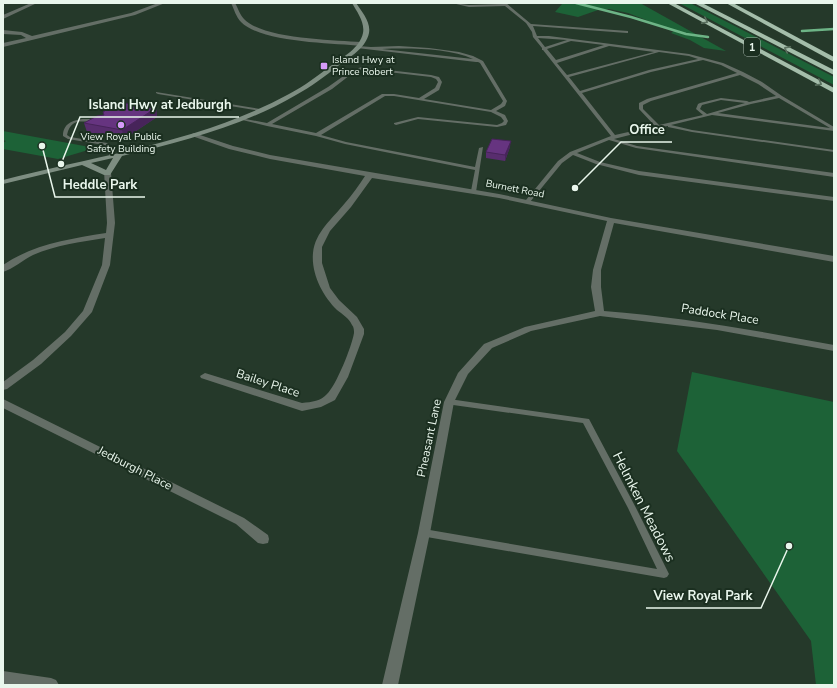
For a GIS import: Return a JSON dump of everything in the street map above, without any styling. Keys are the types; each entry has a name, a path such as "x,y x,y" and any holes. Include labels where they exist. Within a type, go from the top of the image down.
{"highway":[{"name":"1","path":"670,3 834,91"},
{"name":"1","path":"697,3 834,73"},
{"path":"729,3 826,55"},
{"path":"745,3 834,60"}],"main road":[{"path":"3,182 115,156 194,135 240,119 291,95 310,83 360,45 366,35 365,21 354,3"},
{"path":"84,163 107,173 115,156"}],"street":[{"path":"3,17 35,3"},
{"path":"3,45 133,14 162,3"},
{"path":"233,3 244,22 261,31 286,36 360,45"},
{"path":"3,32 22,34 31,38"},
{"name":"Burnett Road","path":"194,135 231,148 370,175 474,191 528,201 611,220 834,259"},
{"path":"3,387 37,362 68,334 87,312 106,265 110,235 107,173"},
{"name":"Bailey Place","path":"205,376 291,405 308,407 324,403 336,392 359,334 359,328 357,322 335,302 322,281 317,266 318,247 331,224 370,175"},
{"path":"600,313 596,287 597,270 611,220"},
{"path":"3,269 22,256 46,246 110,235"},
{"name":"Paddock Place","path":"600,313 667,319 763,334 834,348"},
{"name":"Pheasant Lane","path":"390,685 424,533 448,402 463,373 488,346 528,329 600,313"},
{"name":"Jedburgh Place","path":"3,402 240,521 263,539"},
{"path":"3,678 51,685"}],"lane":[{"path":"453,3 469,6 505,4 529,24 535,33 535,37 612,138 636,147 834,175"},
{"path":"529,24 626,32"},
{"path":"535,37 549,37 705,58 722,64 760,83 780,97 834,129"},
{"path":"544,49 573,40"},
{"path":"360,45 414,54 482,62"},
{"path":"555,62 611,45"},
{"path":"373,48 401,46 466,54 482,62 505,101 503,105 492,111"},
{"path":"414,54 419,48"},
{"path":"566,76 660,51"},
{"path":"579,93 650,72 705,58"},
{"path":"268,125 330,88 353,71 362,68 376,68 438,78 440,82 436,89 420,99"},
{"path":"659,128 641,108 642,104 649,100 742,74"},
{"path":"158,93 260,110"},
{"path":"317,135 384,95 394,95 492,111 503,116 506,121 504,124 497,126 418,118 396,124"},
{"path":"528,201 560,162 572,153 612,138 668,126 750,102 780,97"},
{"path":"706,116 698,109 700,104 721,99 734,99 750,102"},
{"path":"712,114 834,129"},
{"path":"240,119 317,135 345,143 478,170"},
{"path":"103,122 91,120 77,121 67,126 65,135 68,138 105,144 109,146 115,156"},
{"path":"668,126 692,131 834,151"},
{"path":"474,191 480,148"},
{"path":"572,153 598,164 639,173 834,199"},
{"name":"Helmken Meadows","path":"424,533 664,574 632,508 586,421 448,402"}],"green space":[{"path":"640,3 726,51 704,48 690,40 671,33 674,31 628,13 609,9 598,10 578,17 555,12 562,4"},
{"path":"679,3 690,3 834,77 834,85"},
{"path":"3,131 95,148 58,159 3,149 3,143 6,141 3,140"},
{"path":"692,372 834,402 834,685 816,685 811,641 677,451"}],"building":[{"path":"119,102 156,108 122,130 84,123 97,116 104,115 103,112"},
{"path":"492,139 511,141 505,155 486,152"}],"waterway":[{"path":"576,3 631,17 686,34 708,37"},
{"path":"802,31 834,29"}],"place":[{"name":"Island Hwy at Prince Robert","path":"324,66"},
{"name":"View Royal Public Safety Building","path":"121,125"},
{"name":"Heddle Park","path":"42,146"},
{"name":"Island Hwy at Jedburgh","path":"61,164"},
{"name":"Office","path":"575,188"},
{"name":"View Royal Park","path":"789,546"}]}
